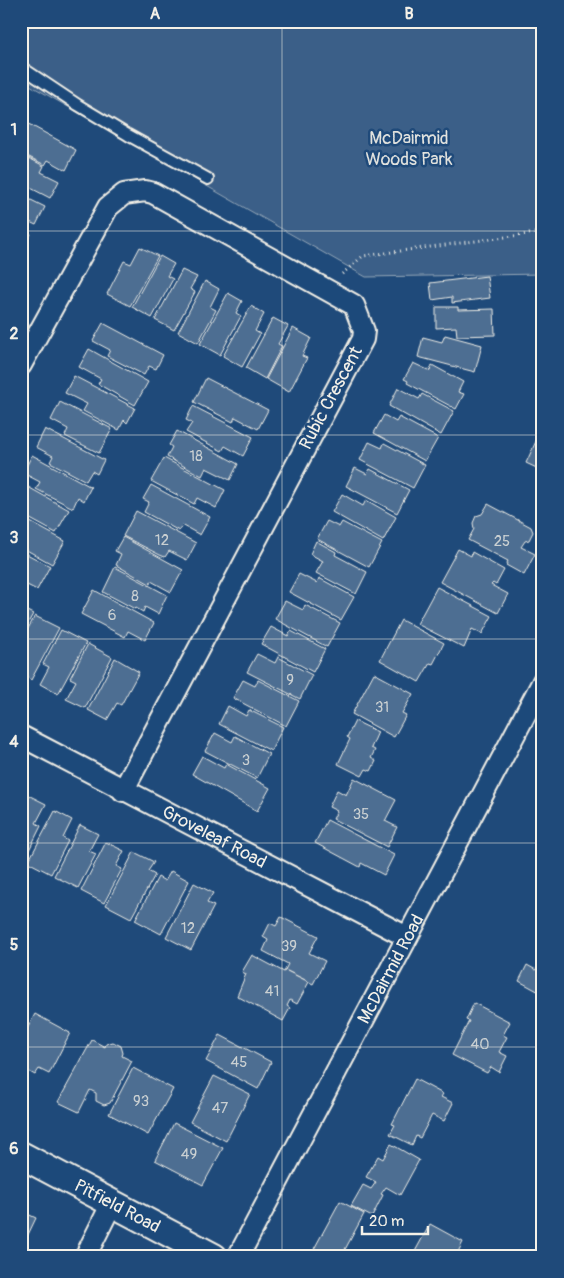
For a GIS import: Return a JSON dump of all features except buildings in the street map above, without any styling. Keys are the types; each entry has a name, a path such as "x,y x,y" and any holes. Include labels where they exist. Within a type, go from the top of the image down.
{"street":[{"name":"Rubic Crescent","path":"21,365 108,207 124,194 153,193 354,305 364,331 363,339 123,790"},
{"name":"McDairmid Road","path":"238,1257 543,681"},
{"name":"Groveleaf Road","path":"21,736 407,938"},
{"name":"Pitfield Road","path":"21,1155 214,1257"},
{"path":"85,1257 112,1203"}],"lane":[{"path":"21,67 128,135 208,179"}],"path":[{"path":"327,290 362,256 543,232"}],"green space":[{"name":"McDairmid Woods Park","path":"21,21 543,21 543,274 366,277 21,80"}]}
